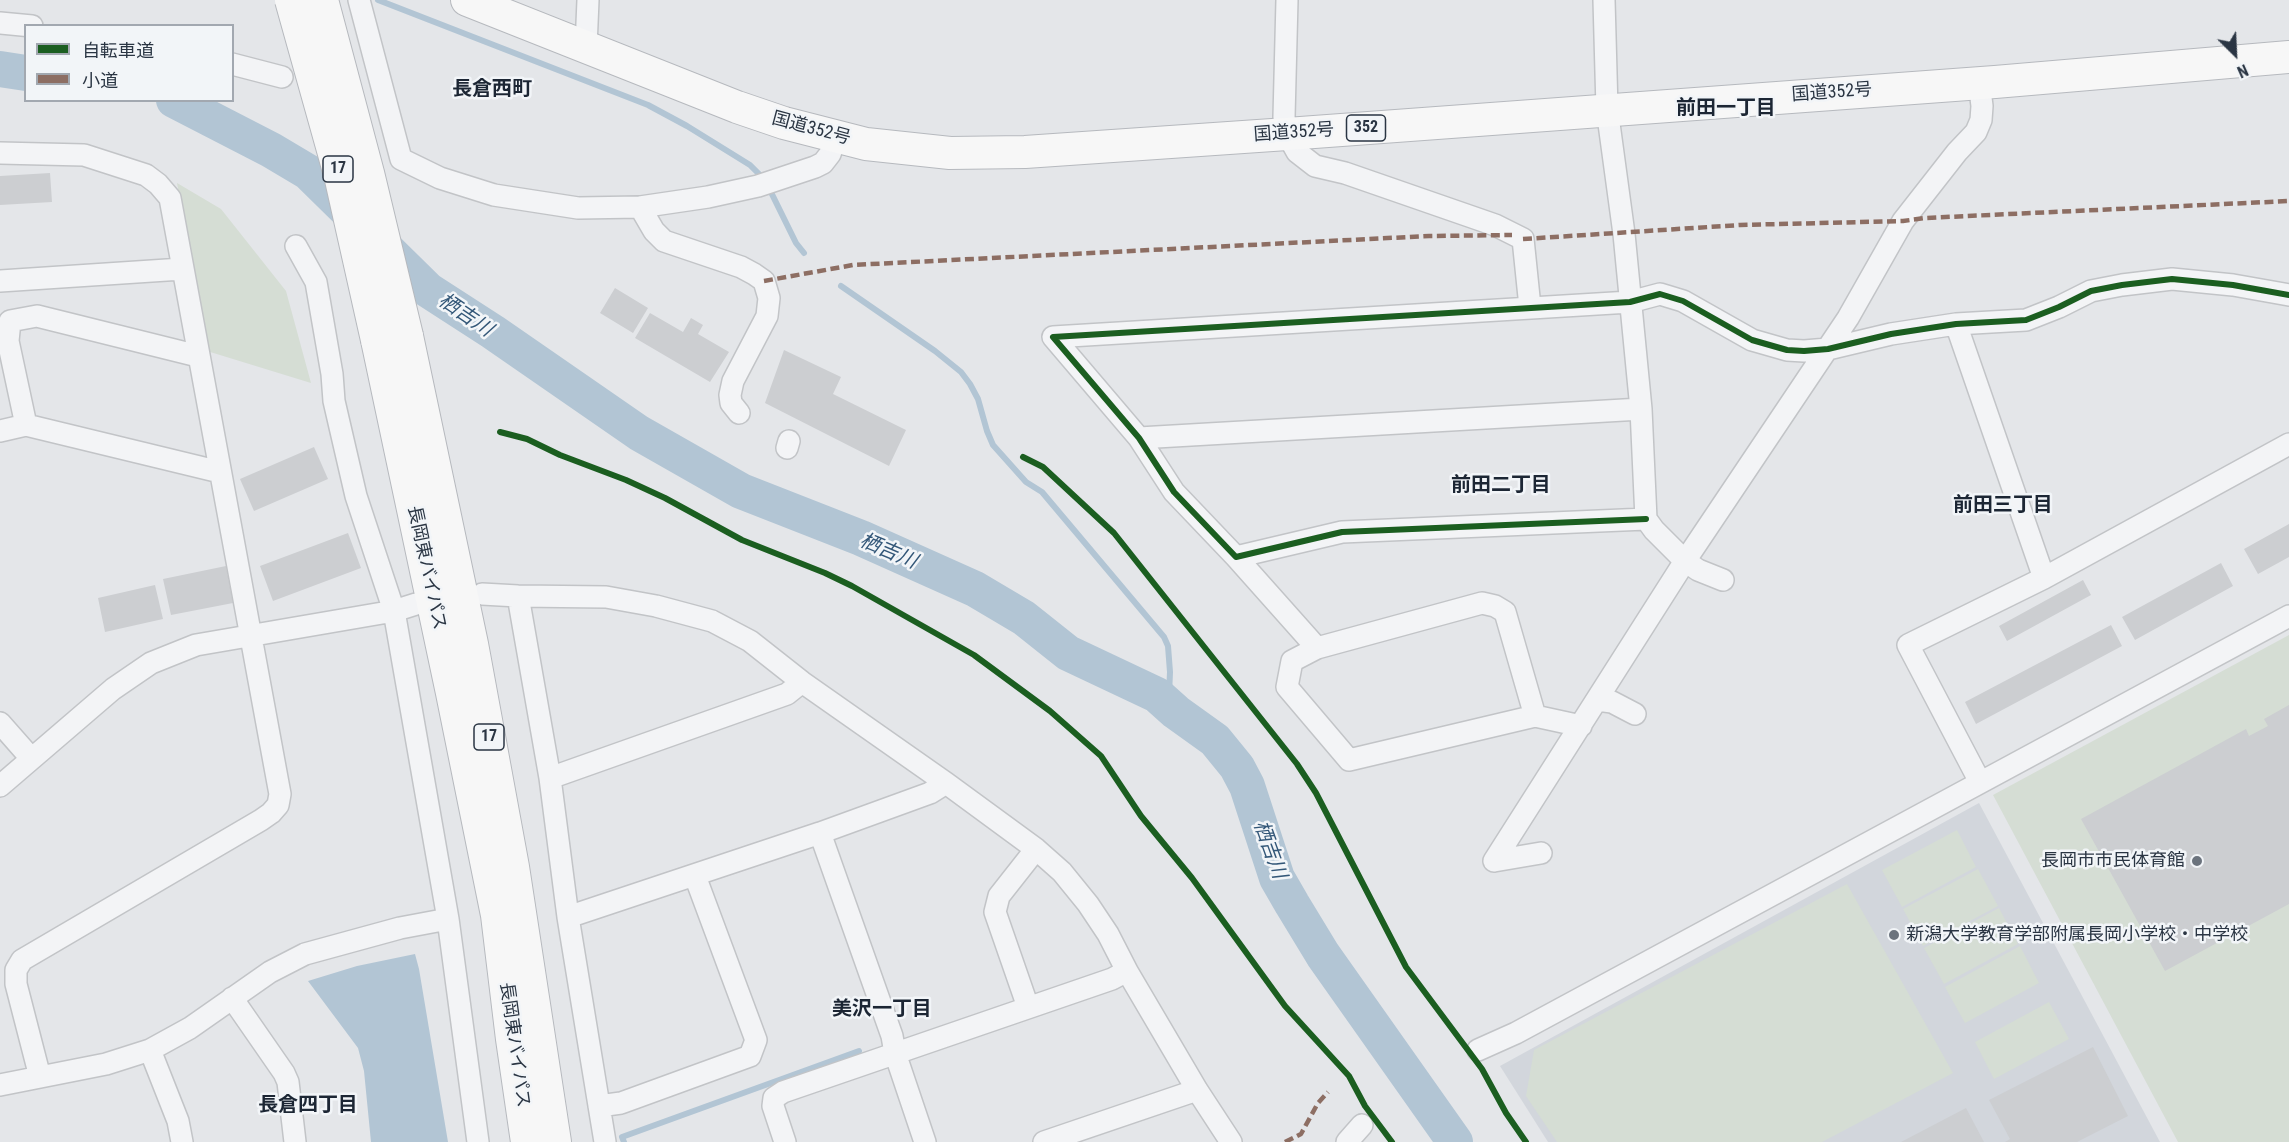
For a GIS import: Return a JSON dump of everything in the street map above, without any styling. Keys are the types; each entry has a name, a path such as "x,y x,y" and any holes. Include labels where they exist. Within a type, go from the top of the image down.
{"highway":[{"name":"長岡東バイパス","path":"291,0 340,175 392,338 470,632 513,867 557,1142"},
{"name":"長岡東バイパス","path":"322,0 365,162 392,338 452,693 497,915 527,1142"},
{"name":"国道352号","path":"467,0 517,22 784,123 866,144 950,153 1025,152 1287,134 2289,57"},
{"name":"17","path":"469,785 511,1142"}],"street":[{"path":"359,0 401,159 440,178 494,195 578,208 640,207 708,197 766,183 823,163 830,154 836,137"},
{"path":"586,47 588,0"},
{"path":"1287,0 1284,117 1287,134 1297,152 1315,166 1345,173 1495,225 1523,239 1530,307"},
{"path":"1604,0 1608,109 1624,234 1641,409 1646,519 1685,561 1698,570 1723,580"},
{"path":"0,23 24,25"},
{"path":"234,65 282,77"},
{"path":"1541,854 1494,861 1685,561 1848,318 1903,221 1957,152 1976,132 1981,120 1982,106 1979,82"},
{"path":"361,102 384,101"},
{"path":"0,153 84,155 146,175 158,184 170,198 198,356 253,636 280,794 278,805 261,820 22,960 16,970 16,984 40,1077"},
{"path":"640,207 654,231 664,241 741,267 764,281 769,298 766,316 733,381 731,404 739,412"},
{"path":"296,246 316,282 332,374 334,401 356,496 394,610 448,919 478,1142"},
{"path":"0,281 182,269"},
{"path":"1317,648 1174,492 1139,438 1053,337 1630,302 1660,294 1683,301 1752,340 1786,350 1804,351 1828,349 1891,334 1956,324 2026,320 2091,291 2172,279 2233,285 2289,295"},
{"path":"26,425 8,341 10,321 38,316 198,356"},
{"path":"1956,324 2044,578"},
{"path":"1139,438 1641,409"},
{"path":"0,431 26,425 220,472"},
{"path":"1980,782 1908,645 2044,578 2289,444"},
{"path":"1236,557 1342,532 1646,519"},
{"path":"482,594 606,597 656,606 712,621 750,641 802,682 946,783 1035,849 1062,872 1088,904 1108,934 1126,971 1197,1090 1231,1142"},
{"path":"518,596 550,778 568,917 605,1142"},
{"path":"1535,716 1505,612 1495,606 1482,603 1317,648 1292,661 1287,687 1349,760 1535,716 1581,726"},
{"path":"0,786 112,688 151,663 196,645 394,610 416,604"},
{"path":"1478,1050 1516,1033 2289,616"},
{"path":"550,778 787,694 802,682"},
{"path":"1597,700 1612,702 1635,714"},
{"path":"0,723 30,758"},
{"path":"568,917 820,833 930,793 946,783"},
{"path":"820,833 892,1036 895,1053 925,1142"},
{"path":"1028,1007 995,912 999,896 1035,849"},
{"path":"599,1106 621,1103 750,1056 756,1040 695,876"},
{"path":"0,1085 106,1064 150,1050 190,1028 270,972 304,954 400,928 448,919"},
{"path":"785,1142 773,1106 774,1098 783,1092 1112,979 1126,971"},
{"path":"232,998 288,1082 294,1142"},
{"path":"150,1050 178,1122 182,1142"},
{"path":"1044,1142 1080,1136 1197,1090"},
{"path":"1347,1142 1362,1125"}],"shaded area":[{"path":"177,183 221,209 286,291 311,383 207,351"},
{"path":"2289,635 2289,1142 2178,1142 1993,795"},
{"name":"新潟大学教育学部附属長岡小学校・中学校","path":"1979,803 2160,1142 1548,1142 1500,1066"},
{"path":"1957,830 1976,867 1902,907 1882,870"},
{"path":"1978,869 1998,906 1923,946 1903,909"},
{"path":"1847,884 1953,1073 1822,1142 1557,1142 1526,1096 1534,1050"},
{"path":"1999,908 2018,944 1944,984 1924,948"},
{"path":"2020,946 2039,983 1965,1023 1945,987"},
{"path":"2049,1002 2069,1039 1994,1079 1975,1042"}],"water":[{"path":"415,954 448,1142 371,1142 364,1071 358,1048 308,981 357,966"}],"building":[{"path":"50,173 52,202 0,205 0,176"},
{"path":"615,288 648,308 633,333 600,313"},
{"path":"650,313 683,332 691,318 703,325 698,334 729,352 710,382 635,338"},
{"path":"784,350 841,377 833,394 906,430 889,466 765,403"},
{"path":"314,447 328,479 254,511 240,479"},
{"path":"2289,524 2289,557 2258,574 2244,549"},
{"path":"348,533 361,568 273,601 260,566"},
{"path":"2221,563 2233,586 2135,640 2122,617"},
{"path":"226,566 233,603 171,615 163,579"},
{"path":"2083,580 2091,595 2007,641 1999,626"},
{"path":"155,585 163,619 105,632 98,598"},
{"path":"2111,625 2122,646 1976,724 1965,702"},
{"name":"長岡市市民体育館","path":"2289,705 2289,904 2165,971 2081,819 2246,729 2249,736 2268,726 2264,719"},
{"path":"2093,1047 2128,1116 2077,1142 2005,1142 2010,1139 1989,1100"},
{"path":"1966,1108 1984,1142 1901,1142"}],"waterway":[{"path":"378,0 648,105 687,126 750,165 765,180 796,243 804,253"},
{"name":"栖吉川","path":"0,69 24,73"},
{"name":"栖吉川","path":"178,102 271,150 308,172 428,290 639,433 741,491 861,538 975,589 1024,618 1068,653 1157,695 1215,740 1237,767 1247,786 1277,878 1292,904 1323,955 1455,1142"},
{"path":"841,286 935,351 961,372 978,399 993,445 1026,482 1042,492 1164,637 1168,646 1169,695 1176,712"},
{"path":"624,1142 622,1137 859,1051"}],"marked path":[{"path":"1523,239 1740,225 1903,221 1925,218 2289,201"},
{"path":"764,281 853,265 1429,236 1512,235"},
{"path":"1285,1142 1301,1134 1318,1103 1328,1092"}],"cycle path":[{"path":"1646,519 1342,532 1236,557 1174,492 1139,438 1053,337 1630,302 1660,294 1683,301 1752,340 1787,350 1804,351 1828,349 1891,334 1956,324 2026,320 2091,291 2172,279 2233,285 2289,295"},
{"path":"500,432 527,439 560,455 626,480 665,498 742,540 852,586 974,655 1050,711 1101,756 1141,816 1192,878 1285,1006 1349,1076 1365,1106 1392,1142"},
{"path":"1023,457 1043,467 1114,533 1297,764 1316,793 1406,967 1482,1069 1506,1113 1526,1142"}],"place":[{"name":"長岡市市民体育館","path":"2197,861"},
{"name":"新潟大学教育学部附属長岡小学校・中学校","path":"1894,935"}],"district":[{"name":"長倉西町","path":"492,90"},
{"name":"前田一丁目","path":"1726,109"},
{"name":"前田二丁目","path":"1501,486"},
{"name":"前田三丁目","path":"2003,506"},
{"name":"美沢一丁目","path":"882,1010"},
{"name":"長倉四丁目","path":"308,1106"}]}
